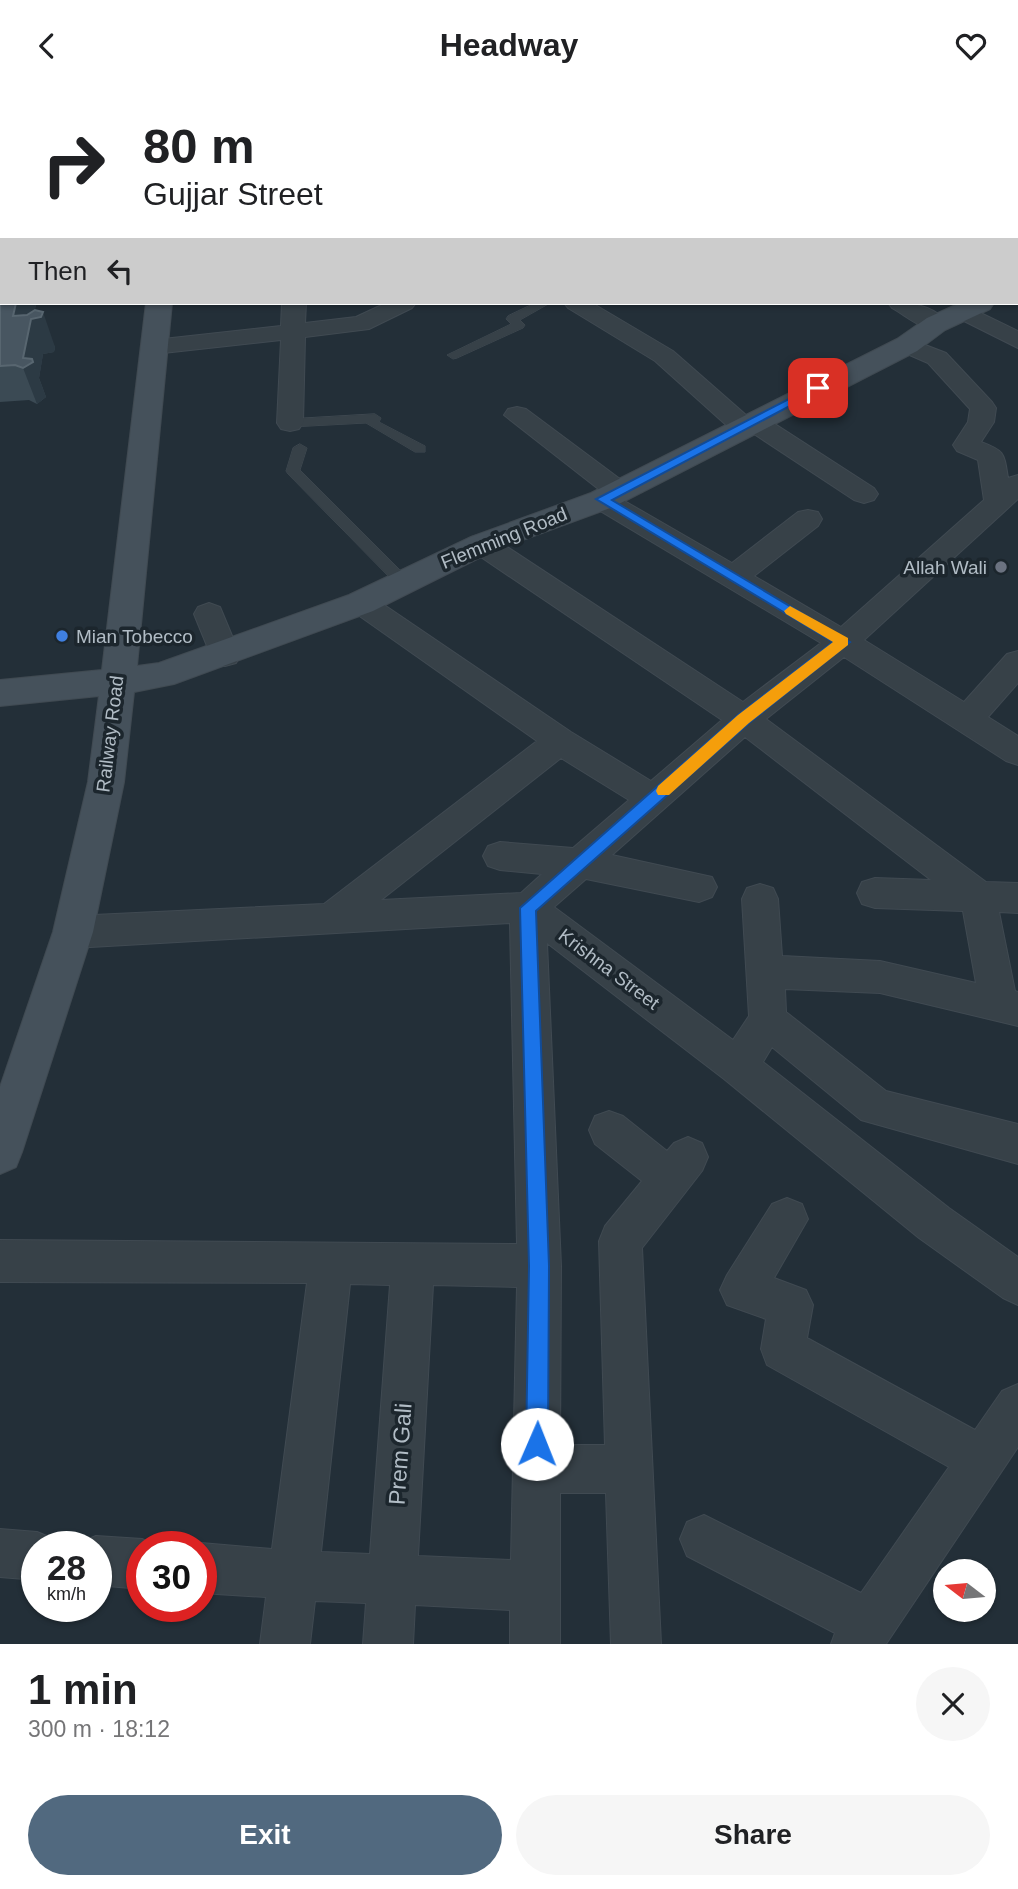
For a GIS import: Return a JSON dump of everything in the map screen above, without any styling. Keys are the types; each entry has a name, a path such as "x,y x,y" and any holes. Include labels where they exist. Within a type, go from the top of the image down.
{"street":[{"name":"Railway Road","path":"2,1138 73,932 106,782 159,305"},
{"path":"290,423 294,305"},
{"path":"154,347 361,324 400,305"},
{"path":"585,305 664,356 748,424 864,494"},
{"path":"912,305 960,313 1018,341"},
{"name":"Flemming Road","path":"0,694 30,688 117,682 162,675 225,655 362,603 482,544 610,495 907,345 960,313"},
{"path":"73,932 487,908 528,908 744,719 843,642 1008,493 991,455 966,446 981,422 983,408 937,358 907,345"},
{"path":"517,415 610,495 734,577 1018,752"},
{"path":"734,577 808,519"},
{"path":"482,544 744,719 978,896 1008,1006 880,977 764,972"},
{"path":"362,603 560,741 654,799"},
{"path":"209,614 225,655"},
{"path":"967,720 1018,662"},
{"path":"331,919 560,741"},
{"path":"500,856 579,863 699,887"},
{"path":"875,893 1018,898"},
{"path":"738,1066 768,1020 760,899"},
{"path":"528,908 539,1266 535,1644"},
{"name":"Krishna Street","path":"528,908 738,1066 934,1223 1018,1283"},
{"path":"768,1020 875,1107 1018,1144"},
{"path":"608,1130 680,1168 620,1241 636,1644"},
{"path":"787,1219 742,1290 791,1305 783,1349 983,1460"},
{"path":"0,1261 539,1266"},
{"path":"285,1644 331,1262"},
{"name":"Prem Gali","path":"388,1644 413,1264"},
{"path":"704,1539 863,1634 1018,1408"},
{"path":"537,1469 630,1469"},
{"path":"0,1553 21,1555"},
{"path":"217,1569 536,1586"}],"lane":[{"path":"453,355 519,325 512,319 540,305"},
{"path":"290,423 374,418 372,423 420,449"},
{"path":"300,448 293,471 402,581"}],"building":[{"path":"0,305 16,305 13,316 27,315 35,310 43,312 41,317 31,319 23,358 32,359 33,362 23,368 15,365 0,366"}],"slow traffic":[{"path":"663,791 744,719 843,642 790,611"}],"place":[{"name":"Allah Wali","path":"1001,567"},
{"name":"Mian Tobecco","path":"62,636"}],"route":[{"path":"537,1444 539,1266 528,908 744,719 843,642 602,499 818,388"}]}
